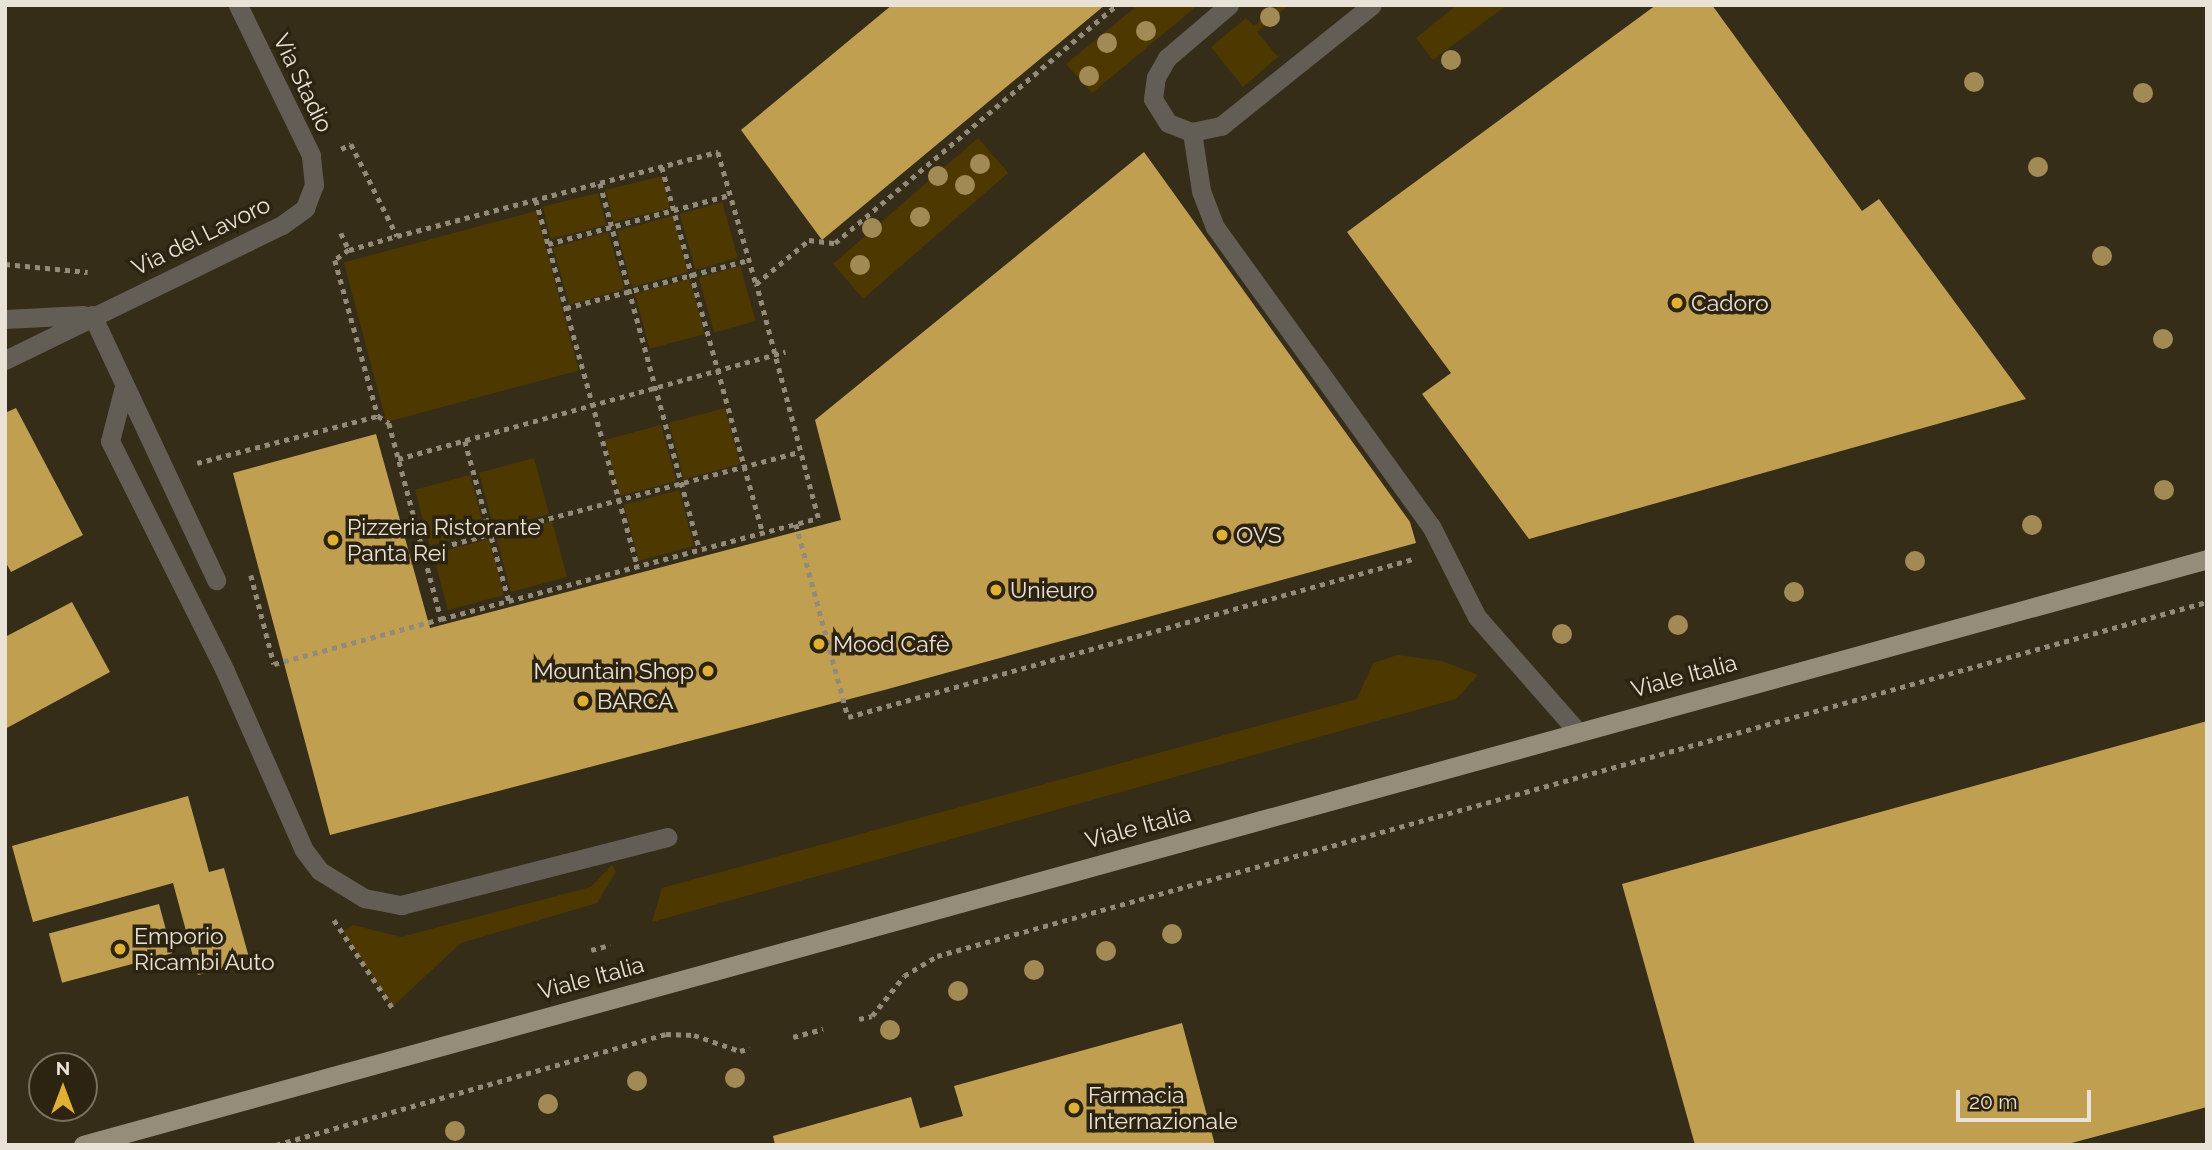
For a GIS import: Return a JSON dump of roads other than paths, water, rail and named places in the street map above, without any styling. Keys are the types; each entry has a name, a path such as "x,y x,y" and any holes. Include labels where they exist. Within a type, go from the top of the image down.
{"main road":[{"name":"Viale Italia","path":"83,1145 2207,559"}],"street":[{"name":"Via Stadio","path":"239,5 311,155 314,184"},
{"path":"1229,5 1167,58 1156,77 1153,99 1168,123 1192,132 1221,126 1372,5"},
{"path":"1192,132 1201,191 1215,227 1441,545 1477,617 1577,731"},
{"name":"Via del Lavoro","path":"5,360 296,217 305,208 314,184"},
{"path":"5,320 92,315 216,580"},
{"path":"124,387 110,441 225,671 304,850 320,871 363,898 401,905 667,836"}],"place":[{"name":"Cadoro","path":"1677,303"},
{"name":"OVS","path":"1222,535"},
{"name":"Pizzeria Ristorante Panta Rei","path":"333,540"},
{"name":"Unieuro","path":"996,590"},
{"name":"Mood Cafè","path":"819,644"},
{"name":"Mountain Shop","path":"708,671"},
{"name":"BARCA","path":"583,701"},
{"name":"Emporio Ricambi Auto","path":"120,949"},
{"name":"Farmacia Internazionale","path":"1074,1108"}]}
